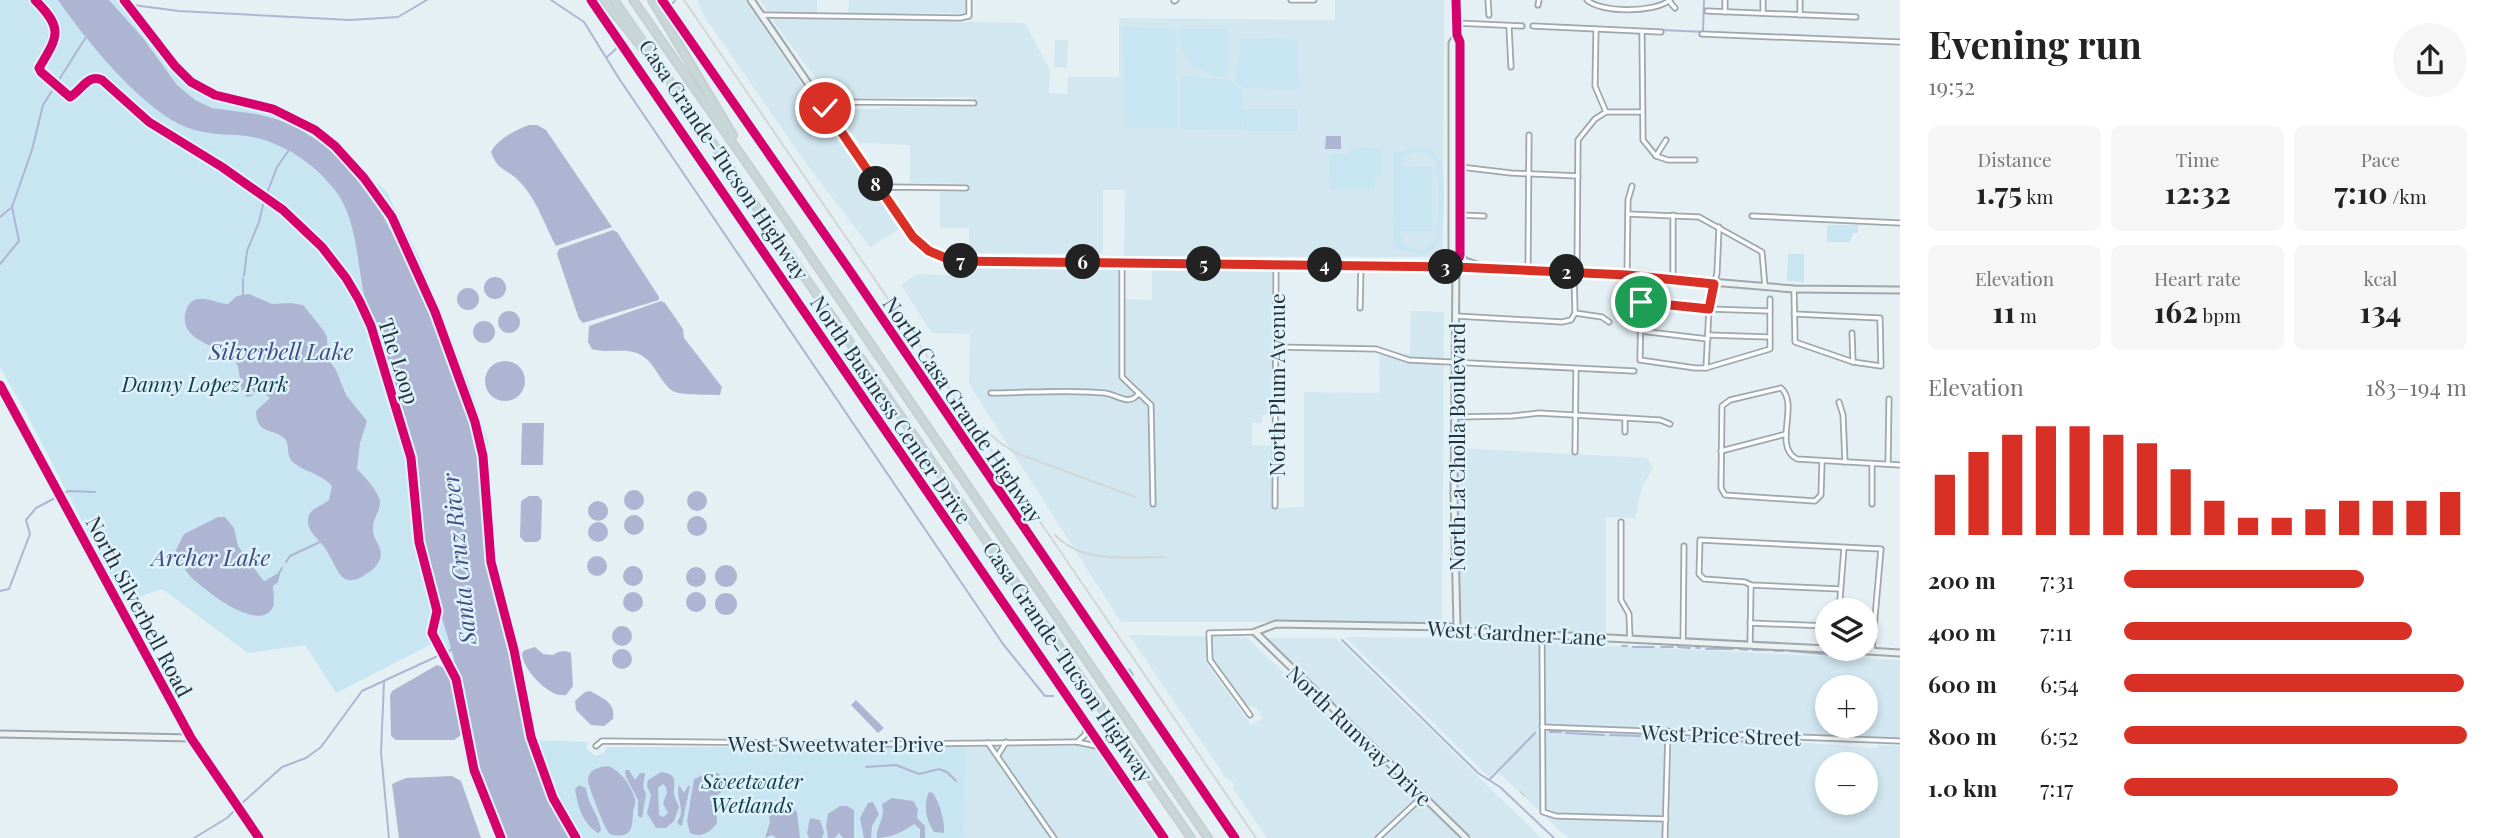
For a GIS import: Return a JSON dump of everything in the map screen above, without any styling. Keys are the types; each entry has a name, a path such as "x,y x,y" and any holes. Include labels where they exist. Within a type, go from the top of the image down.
{"highway":[{"path":"604,0 678,91"},
{"name":"Casa Grande-Tucson Highway","path":"614,0 1191,838"},
{"name":"Casa Grande-Tucson Highway","path":"632,0 754,173 1209,838"},
{"path":"652,0 754,173"}],"street":[{"name":"North Business Center Drive","path":"591,0 1164,838"},
{"name":"North Casa Grande Highway","path":"662,0 848,268 1235,838"},
{"path":"751,0 913,237 940,257 966,261 1456,267 1627,275 1794,289 1900,290"},
{"path":"762,15 960,18 969,16 969,0"},
{"path":"1292,0 1314,0"},
{"name":"North La Cholla Boulevard","path":"1456,0 1457,35 1460,42 1460,255 1456,267"},
{"path":"1488,0 1489,15"},
{"path":"1587,0 1596,7 1650,10 1669,0 1675,8"},
{"path":"1725,0 1725,12"},
{"path":"1763,0 1763,13"},
{"path":"1800,0 1800,15"},
{"path":"1707,11 1856,17"},
{"path":"1457,23 1522,26"},
{"path":"1533,26 1661,32"},
{"path":"1509,27 1511,67"},
{"path":"1596,29 1595,86 1606,112"},
{"path":"1642,33 1643,140 1656,156 1668,160 1695,160"},
{"path":"1702,34 1900,42"},
{"name":"North La Cholla Boulevard","path":"1457,35 1452,43 1452,254 1456,267 1457,316 1454,494 1457,628"},
{"path":"825,108 844,102 974,103"},
{"path":"1457,316 1567,322 1575,316 1578,139 1595,119 1606,112 1641,112"},
{"path":"1528,270 1529,135"},
{"path":"1656,156 1666,139"},
{"path":"1452,166 1578,176"},
{"path":"1627,275 1628,214 1632,186"},
{"path":"882,192 891,187 966,188"},
{"path":"1628,214 1699,218 1718,227 1762,252 1765,287"},
{"path":"1460,215 1484,216"},
{"path":"1673,215 1673,279"},
{"path":"1752,216 1900,223"},
{"path":"1706,368 1709,309 1717,273 1718,227"},
{"path":"1460,255 1465,261 1483,268"},
{"path":"1122,263 1122,377 1151,405 1153,504"},
{"name":"North Plum Avenue","path":"1275,506 1276,265"},
{"path":"1360,308 1362,266"},
{"path":"1794,289 1794,314 1795,342 1853,362 1881,366 1880,318 1794,314"},
{"path":"1769,311 1709,309 1641,302 1640,360 1706,368 1770,349 1770,299"},
{"path":"1575,313 1602,317 1609,322"},
{"path":"1640,331 1708,337 1769,337"},
{"path":"1852,333 1853,362"},
{"path":"1276,347 1376,349 1409,360 1634,371"},
{"path":"1575,452 1576,369"},
{"name":"North Silverbell Road","path":"0,385 191,738 259,838"},
{"path":"1822,461 1820,501 1732,497 1722,494 1723,402 1784,387 1787,395 1786,434 1791,456 1797,459 1900,465"},
{"path":"991,393 1088,392 1113,395 1129,401 1135,399 1139,393"},
{"path":"1888,464 1889,399"},
{"path":"1839,402 1843,415 1845,462"},
{"path":"1455,417 1539,413 1660,420 1670,424"},
{"path":"1625,418 1625,432"},
{"path":"1721,451 1786,434"},
{"path":"1872,464 1872,504"},
{"path":"1621,522 1621,600 1629,614 1630,639"},
{"path":"1840,589 1751,585 1745,582 1706,579 1701,577 1700,540 1881,550 1877,598"},
{"path":"1683,642 1684,546"},
{"path":"1840,598 1844,548"},
{"path":"1750,645 1751,585"},
{"path":"1443,627 1456,614"},
{"path":"1750,623 1815,626"},
{"name":"West Gardner Lane","path":"1250,715 1210,660 1209,633 1255,632 1276,624 1443,627 1470,631 1815,648"},
{"name":"North Runway Drive","path":"1255,632 1466,838"},
{"path":"1542,634 1543,812 1556,816 1666,819"},
{"path":"1878,651 1900,653"},
{"path":"1077,742 1085,735 1086,724"},
{"name":"West Price Street","path":"1542,727 1900,741"},
{"path":"1665,838 1668,731"},
{"path":"0,734 191,738"},
{"name":"West Sweetwater Drive","path":"596,746 602,741 894,744 1077,742 1092,743 1102,748"},
{"path":"998,755 1006,742"},
{"path":"988,743 1054,838"},
{"path":"1378,838 1423,796"}],"shaded area":[{"path":"697,0 745,0 899,229 870,247 808,166 704,16"},
{"path":"760,0 817,0 817,13 768,12"},
{"path":"849,0 966,0 966,13 848,13"},
{"path":"1335,0 1444,0 1443,257 1124,256 1125,190 1103,190 1103,254 969,253 969,228 940,228 940,192 969,192 969,184 910,183 910,145 860,143 844,125 841,109 973,107 973,97 830,98 771,18 1025,23 1050,70 1049,93 1067,94 1068,77 1119,77 1119,18 1335,20"},
{"path":"1055,40 1068,40 1067,68 1054,67"},
{"path":"969,267 1125,270 1125,299 1152,300 1152,270 1279,270 1278,416 1262,415 1262,423 1252,423 1252,445 1278,446 1278,508 1304,507 1304,392 1379,393 1380,354 1410,354 1411,311 1444,312 1442,622 1121,622 969,384 970,334 932,333 901,285 917,274 968,276"},
{"path":"1459,448 1647,458 1653,468 1642,487 1635,518 1606,517 1606,635 1461,626"},
{"path":"1129,635 1246,637 1418,797 1373,838 1267,838 1233,788 1234,783 1226,778","holes":["1212,656 1244,704 1256,708 1263,718 1251,725 1205,658"]},
{"path":"1345,637 1455,638 1815,656 1815,661 1900,660 1900,739 1878,738 1878,675 1815,675 1815,735 1665,728 1662,838 1568,838 1496,770 1489,777"},
{"path":"1268,638 1336,638 1541,838 1473,838"},
{"path":"1672,734 1877,748 1878,745 1900,746 1900,838 1669,838"},
{"path":"967,747 1096,747 1102,753 1159,838 963,838"},
{"path":"1422,801 1460,838 1382,838 1386,835"}],"green space":[{"name":"Danny Lopez Park","path":"0,0 129,0 178,65 194,80 211,90 266,103 294,115 340,145 370,178 386,190 418,255 469,383 488,441 492,532 499,575 519,645 536,740 588,742 586,748 596,756 604,753 607,747 967,747 963,838 500,838 483,802 469,758 454,681 449,667 432,644 336,693 305,645 248,653 162,589 124,602 0,367"},
{"path":"1122,27 1171,28 1176,33 1177,128 1125,128"},
{"path":"1181,29 1225,29 1227,78 1208,73 1192,64 1182,49"},
{"path":"1241,38 1298,40 1299,89 1242,88 1235,79"},
{"path":"1180,76 1230,80 1243,92 1242,130 1184,129 1180,126"},
{"path":"1243,109 1298,109 1298,131 1243,131"},
{"path":"1415,146 1431,150 1438,157 1443,173 1443,222 1440,240 1436,247 1421,255 1393,248 1394,152 1402,152","holes":["1416,151 1429,155 1435,161 1438,187 1435,239 1431,245 1420,250 1404,243 1399,231 1432,231 1432,167 1400,166 1405,156"]},
{"path":"1355,147 1382,148 1381,176 1375,176 1375,190 1329,189 1330,154 1346,154"},
{"path":"1827,225 1858,225 1858,233 1853,233 1850,242 1827,242"},
{"path":"1788,254 1804,254 1804,282 1787,281"}],"water":[{"name":"Santa Cruz River","path":"58,0 109,0 143,38 177,85 195,100 212,108 256,114 298,128 342,161 379,208 422,292 466,401 477,436 488,553 514,667 527,742 550,804 570,838 504,838 481,787 470,747 453,655 423,548 414,453 367,307 351,225 341,199 323,177 288,150 261,139 195,130 163,114 113,69"},
{"path":"529,125 537,125 546,130 612,227 556,246 524,186 499,166 491,152 502,139"},
{"path":"1326,136 1341,136 1341,149 1325,149"},
{"path":"613,230 617,232 659,300 583,323 579,319 557,254 559,249"},
{"path":"495,277 505,284 506,288 499,298 495,299 485,292 484,288 491,278"},
{"path":"468,288 476,291 479,299 476,307 468,310 460,307 457,299 460,291"},
{"name":"Silverbell Lake","path":"249,294 272,304 303,305 327,337 328,359 336,370 346,395 367,421 360,443 357,469 380,500 373,530 381,555 373,569 359,578 346,579 341,575 308,525 310,513 329,500 332,486 295,464 291,460 285,439 259,424 256,411 270,398 263,392 253,392 252,396 247,397 242,392 238,366 234,359 193,336 188,329 186,311 193,300 204,299 228,304 237,296"},
{"path":"661,301 683,329 684,338 722,387 720,395 675,392 641,355 629,351 592,349 588,342 589,326"},
{"path":"509,311 519,318 520,322 513,332 509,333 499,326 498,322 505,312"},
{"path":"484,321 492,324 495,332 492,340 484,343 476,340 473,332 476,324"},
{"path":"505,361 519,367 525,381 519,395 505,401 491,395 485,381 491,367"},
{"path":"522,423 544,423 543,465 521,465"},
{"path":"634,490 641,493 644,500 641,507 634,510 627,507 624,500 627,493"},
{"path":"697,491 704,494 707,501 704,508 697,511 690,508 687,501 690,494"},
{"path":"529,496 538,496 542,500 541,539 537,542 525,542 520,537 521,501"},
{"path":"598,501 605,504 608,511 605,518 598,521 591,518 588,511 591,504"},
{"path":"634,515 641,518 644,525 641,532 634,535 627,532 624,525 627,518"},
{"path":"697,516 704,519 707,526 704,533 697,536 690,533 687,526 690,519"},
{"name":"Archer Lake","path":"218,517 225,517 234,528 238,546 262,579 265,581 280,574 278,582 273,586 273,607 266,614 256,616 231,607 190,576 174,554 184,534"},
{"path":"598,522 605,525 608,532 605,539 598,542 591,539 588,532 591,525"},
{"path":"597,556 604,559 607,566 604,573 597,576 590,573 587,566 590,559"},
{"path":"726,565 734,568 737,576 734,584 726,587 718,584 715,576 718,568"},
{"path":"633,566 640,569 643,576 640,583 633,586 626,583 623,576 626,569"},
{"path":"692,567 700,567 706,577 700,587 692,587 686,581 686,573"},
{"path":"629,592 637,592 643,602 637,612 629,612 623,606 623,598"},
{"path":"692,592 700,592 706,602 700,612 692,612 686,606 686,598"},
{"path":"726,593 734,596 737,604 734,612 726,615 718,612 715,604 718,596"},
{"path":"622,626 629,629 632,636 629,643 622,646 615,643 612,636 615,629"},
{"path":"535,647 543,654 553,655 564,651 571,653 573,686 566,695 545,688 527,667 522,653"},
{"path":"622,649 629,652 632,659 629,666 622,669 615,666 612,659 615,652"},
{"path":"437,665 447,669 453,682 461,735 454,740 396,740 391,736 392,691"},
{"path":"590,691 607,701 612,708 613,719 604,726 591,725 576,710 575,701"},
{"path":"856,700 884,728 878,733 851,705"},
{"path":"608,766 625,779 635,799 631,828 623,835 611,835 608,831 588,780 592,771"},
{"path":"625,770 629,770 635,780 640,773 645,773 643,786 646,794 642,818 638,816 638,800"},
{"path":"661,772 673,777 674,795 679,807 674,821 666,828 656,828 647,813 651,795 647,786 648,780","holes":["663,784 666,787 663,803 668,813 663,817 659,815 658,788"]},
{"path":"708,773 718,773 726,783 725,789 714,798 717,823 705,834 698,835 690,833 687,821 694,779"},
{"path":"452,776 461,781 481,838 399,838 392,784 406,778"},
{"path":"579,785 586,788 600,826 601,831 598,833 582,814 575,789"},
{"path":"679,785 684,793 690,786 680,826 677,822 681,813"},
{"path":"929,792 933,793 940,807 944,833 934,832 929,823 926,807"},
{"path":"892,798 913,801 918,809 917,818 925,826 925,838 920,838 920,829 914,824 896,834 877,838 883,814 882,804"},
{"path":"783,800 797,812 800,838 776,838 772,835 765,838 769,816 776,802"},
{"path":"873,802 879,814 872,826 871,838 864,838 860,818 868,803"},
{"path":"840,806 854,810 854,838 843,838 839,833 835,838 828,838 828,814"},
{"path":"810,818 820,820 824,832 822,838 809,838 807,833"}],"waterway":[{"path":"133,5 179,11 350,20 398,17 427,0"},
{"path":"551,0 584,22 620,80 1003,644 1045,696 1053,696"},
{"path":"1703,30 1704,0"},
{"path":"670,5 675,1"},
{"path":"1661,30 1863,39"},
{"path":"0,264 19,241 12,207 32,150 43,105 86,37"},
{"path":"607,57 617,48"},
{"path":"244,276 247,251 264,201 277,167 289,150"},
{"path":"0,217 12,207"},
{"path":"243,279 243,295"},
{"path":"62,494 69,491 95,492"},
{"path":"0,591 9,589 30,534 26,520 36,508 57,497"},
{"path":"286,562 290,556 320,542"},
{"path":"279,573 282,568"},
{"path":"1342,640 1478,773 1500,787 1554,838"},
{"path":"1622,646 1627,646"},
{"path":"1633,647 1654,647"},
{"path":"1661,647 1673,647"},
{"path":"1678,647 1690,648"},
{"name":"Santa Cruz River","path":"240,805 282,767 306,758 321,747 362,691 453,649"},
{"path":"1706,649 1733,649"},
{"path":"1739,649 1747,650"},
{"path":"1753,650 1768,650"},
{"path":"1775,651 1783,651"},
{"path":"1790,651 1815,653"},
{"path":"1124,668 1130,670 1133,675"},
{"path":"384,682 381,752 389,838"},
{"path":"1550,732 1561,732"},
{"path":"1489,780 1535,733"},
{"path":"1566,733 1604,735"},
{"path":"1610,735 1640,736"},
{"path":"1647,737 1661,738"},
{"path":"1676,738 1790,744"},
{"path":"866,767 896,765 919,774 939,769 947,772 956,781"},
{"path":"194,838 227,818 236,809"}],"railway":[{"path":"684,0 1256,838"},
{"path":"984,428 1016,453 1135,497"},
{"path":"1055,535 1066,544 1092,555 1121,558 1165,557"},
{"path":"1520,791 1525,796"}],"cycle path":[{"name":"The Loop","path":"35,0 51,18 55,33 39,68 41,72 70,97 89,81 97,78 102,80 149,122 222,167 283,210 322,247 359,300 371,326 411,458 419,542 437,611 432,633 456,679 474,770 501,838"},
{"path":"124,0 175,66 191,82 215,95 273,109 315,130 335,146 364,178 392,217 435,312 475,422 483,456 491,562 514,650 531,737 553,798 576,838"},
{"path":"591,0 1164,838"},
{"path":"662,0 848,268 1235,838"},
{"path":"1456,0 1457,35 1460,42 1460,255 1456,267"},
{"path":"0,385 191,738 259,838"}],"route":[{"path":"825,108 913,237 929,251 953,261 1456,267 1627,275 1714,284 1709,309 1641,302"}],"park label":[{"name":"Sweetwater Wetlands","path":"752,792"}]}
